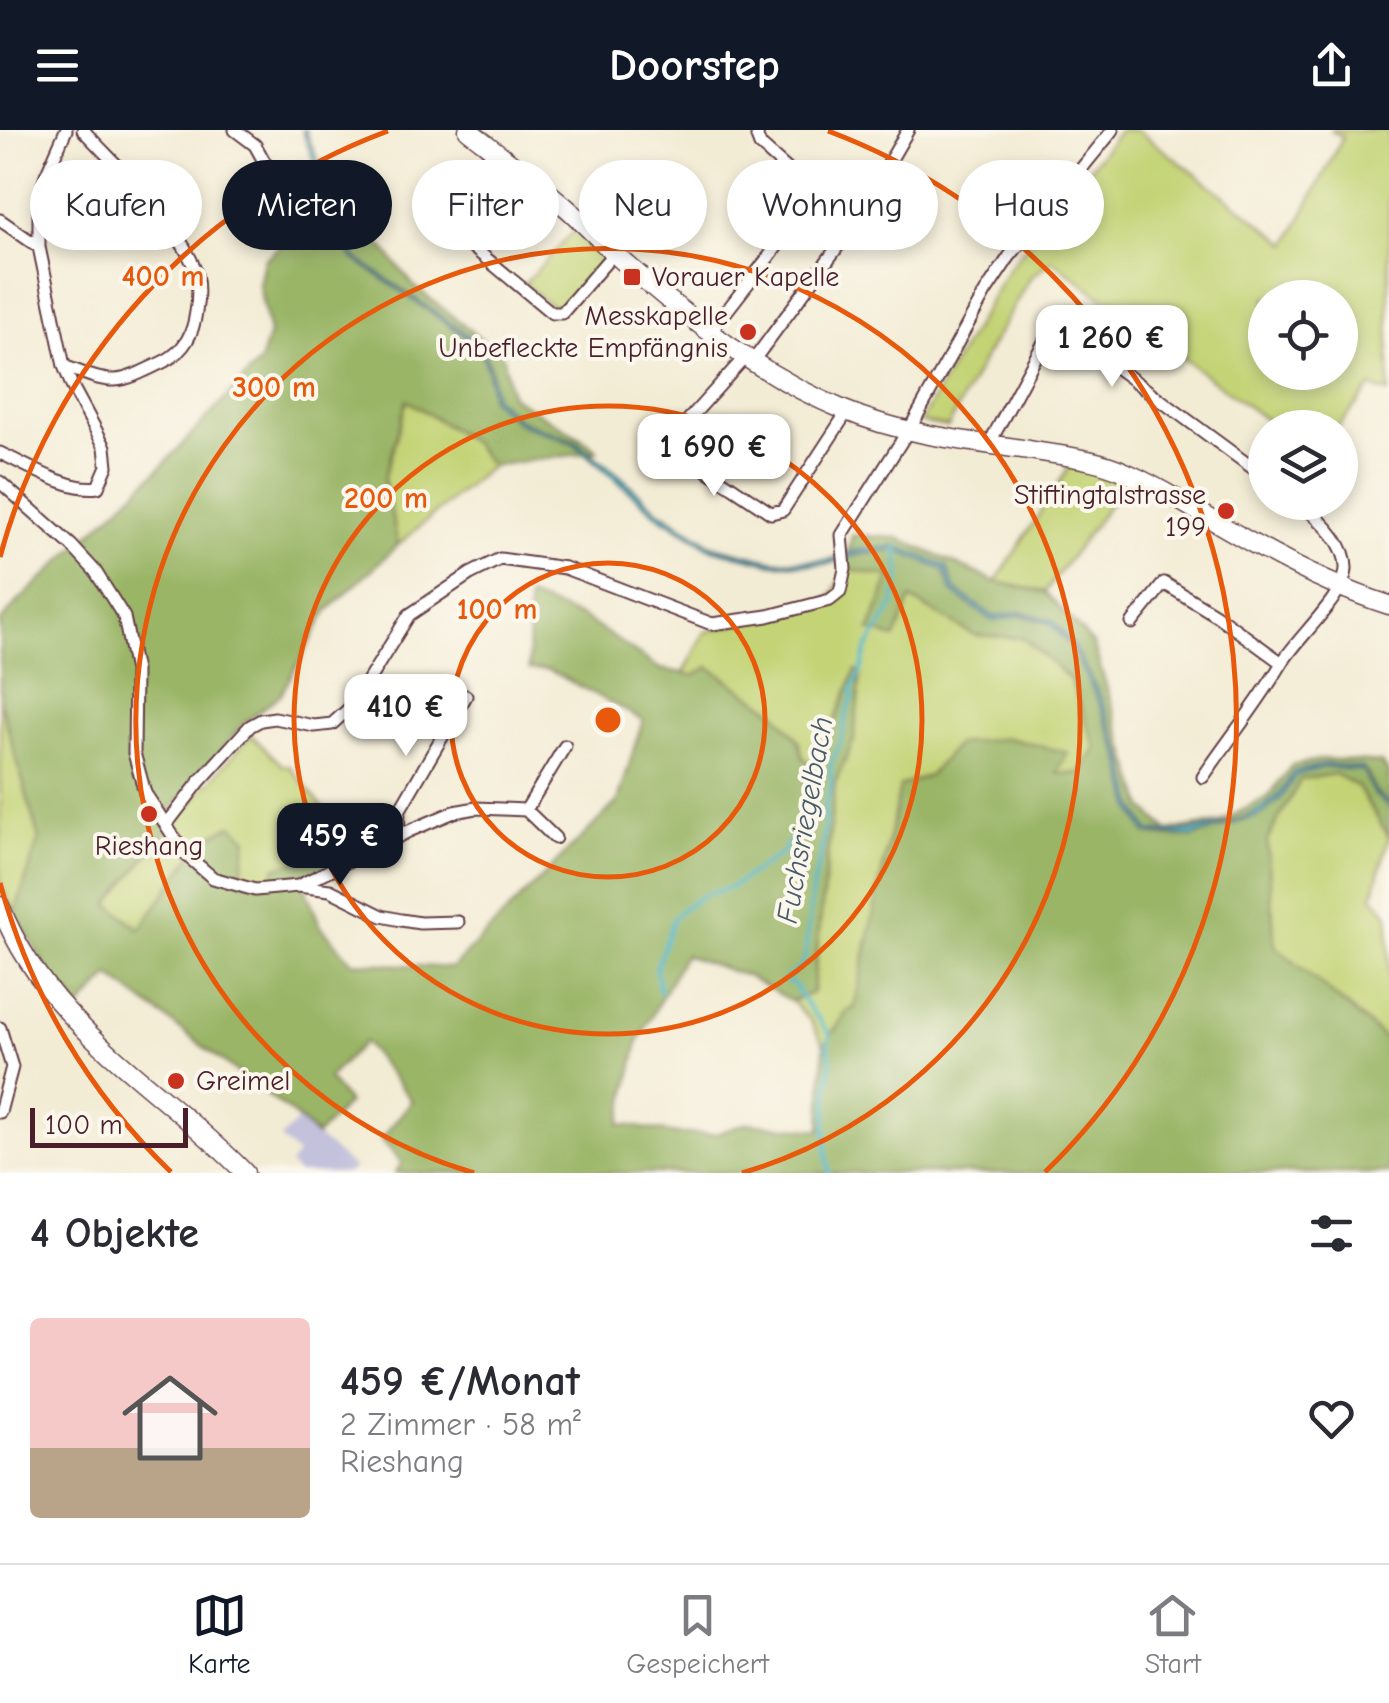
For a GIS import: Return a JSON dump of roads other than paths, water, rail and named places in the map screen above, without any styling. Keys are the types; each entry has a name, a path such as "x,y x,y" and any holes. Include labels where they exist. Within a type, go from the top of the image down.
{"street":[{"path":"52,160 66,130"},
{"path":"64,366 102,381 124,379 140,372 176,355 183,347 194,332 198,303 197,277 179,239 83,130"},
{"path":"235,130 255,145 263,160"},
{"path":"468,130 711,331 792,386 847,412 908,430 1082,458 1126,472 1274,555 1340,588 1389,605"},
{"path":"711,331 799,218 810,196 804,184 760,146 758,130"},
{"path":"847,412 783,510 771,513 671,443 750,358 850,230 908,130"},
{"path":"166,826 250,726 275,718 314,726 332,724 352,706 410,615 470,574 500,559 565,568 712,624 768,616 830,600 840,592 845,569 842,535 940,377 985,293 1009,257 1113,130"},
{"path":"496,152 434,200 429,211 552,313 562,312 614,253"},
{"path":"0,220 30,241"},
{"path":"0,453 66,483 87,488 98,486 107,466 106,448 64,366 40,250"},
{"path":"989,444 1050,331 1064,328 1248,464"},
{"path":"0,482 71,545 94,571 124,617 135,671 134,753 145,793 186,854 214,878 256,890 298,886 330,890 382,916 458,922"},
{"path":"1203,777 1340,588 1346,570 1338,544 1320,520"},
{"path":"1132,624 1164,583 1282,663"},
{"path":"398,837 399,811 466,696"},
{"path":"526,810 566,746"},
{"path":"298,886 433,820 476,808 526,810 555,838"},
{"path":"2,916 23,954 71,1017 245,1173"},
{"path":"0,1028 12,1067 0,1112"}],"water":[{"path":"302,130 318,160 313,160"},
{"path":"348,250 481,344 491,371 494,397 519,420 575,441 658,510 714,546 775,561 829,560 857,550 897,546 947,567 955,590 994,617 1021,612 1052,620 1073,645 1100,696 1124,757 1135,807 1149,831 1198,830 1249,815 1275,798 1293,772 1325,764 1362,768 1389,807 1374,794 1363,771 1325,767 1296,775 1281,798 1261,815 1192,837 1147,834 1132,809 1121,758 1097,698 1070,646 1050,623 1021,615 993,621 952,592 944,570 896,550 858,554 828,564 773,564 712,549 656,514 573,443 518,423 491,399 488,371 479,346 350,256"}],"waterway":[{"name":"Fuchsriegelbach","path":"897,548 900,576"},
{"name":"Fuchsriegelbach","path":"829,1173 826,1133 830,1034 797,987 785,979 805,958 824,809 831,788 831,764 866,650 894,605 899,579"},
{"path":"660,992 656,969 673,919 684,907 706,894 730,888 781,854 807,815"}],"place":[{"name":"Vorauer Kapelle","path":"632,277"},
{"name":"Messkapelle Unbefleckte Empfängnis","path":"748,332"},
{"name":"Stiftingtalstrasse 199","path":"1226,511"},
{"name":"Rieshang","path":"149,814"},
{"name":"Greimel","path":"176,1081"}]}
